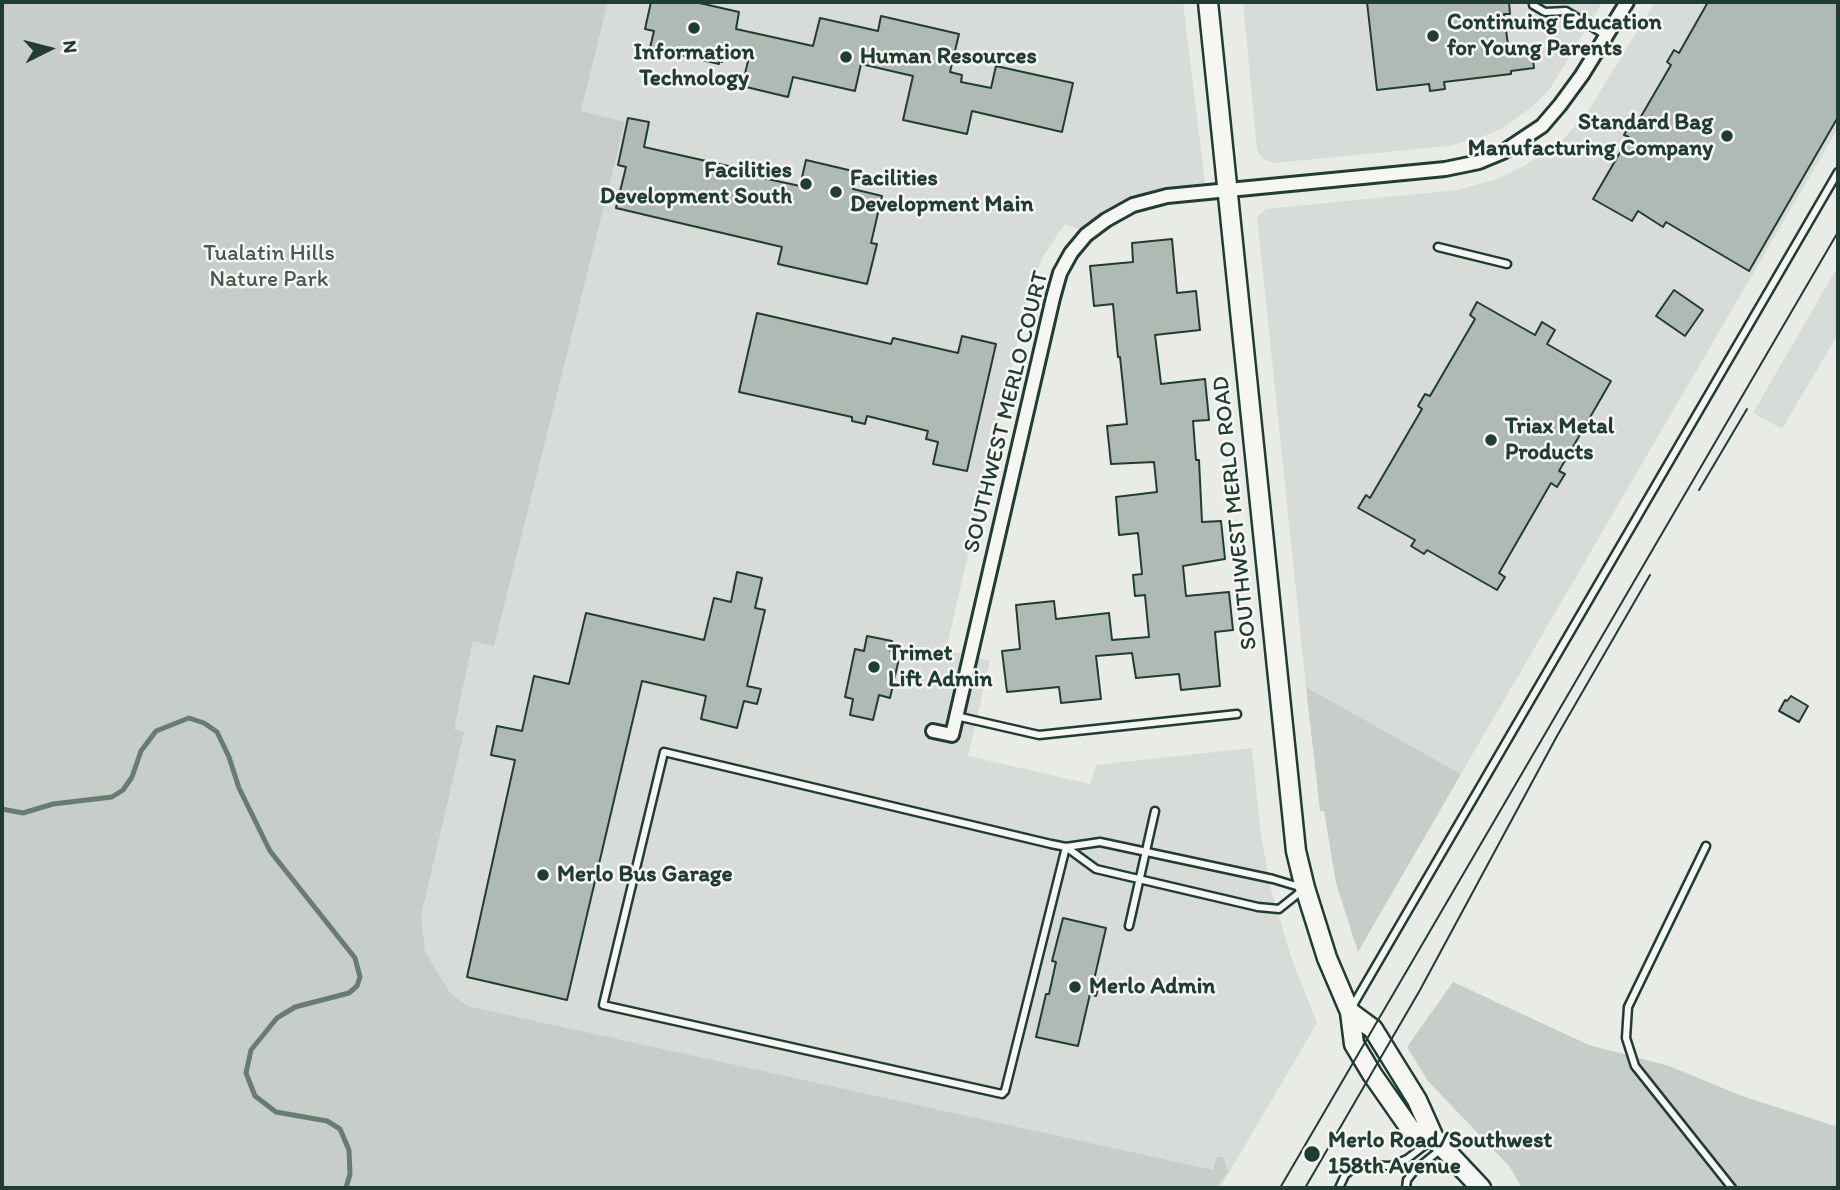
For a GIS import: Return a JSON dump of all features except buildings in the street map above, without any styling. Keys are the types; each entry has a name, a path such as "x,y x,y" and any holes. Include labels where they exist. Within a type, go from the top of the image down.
{"street":[{"name":"SOUTHWEST MERLO ROAD","path":"1208,2 1296,850 1327,958 1350,1012 1354,1044 1416,1137 1438,1143 1481,1188"},
{"name":"SOUTHWEST MERLO COURT","path":"956,716 1060,273 1071,253 1086,235 1133,205 1167,196 1446,169 1479,162 1503,152 1542,126 1560,105 1627,2"},
{"path":"933,731 952,735 956,716"}],"lane":[{"path":"1532,2 1545,12 1566,11 1607,36"},
{"path":"1566,11 1570,2"},
{"path":"1350,1012 1838,172"},
{"path":"1438,247 1507,264"},
{"path":"956,716 1039,735 1237,714"},
{"path":"1066,847 1003,1094 603,1005 664,752 1066,847 1100,842 1305,888"},
{"path":"1129,926 1155,811"},
{"path":"1706,846 1628,1007 1626,1038 1635,1066 1732,1188"},
{"path":"1066,847 1096,869 1258,907 1279,909 1305,888"},
{"path":"1339,1188 1345,1175 1355,1167 1390,1166 1438,1143"},
{"path":"1406,1188 1407,1180 1438,1143"}],"shaded area":[{"path":"608,2 1183,2 1205,183 1161,188 1133,196 1106,210 1083,229 1064,225 1042,258 1028,296 946,650 990,661 968,756 1090,784 1096,765 1252,748 1260,828 1271,890 1291,957 1317,1023 1220,1188 1195,1188 362,994 451,635 494,645 624,123 581,112"},
{"path":"1243,2 1603,2 1551,87 1533,106 1503,128 1448,146 1274,163 1263,159 1257,150"},
{"path":"1655,2 1838,2 1838,128 1461,774 1306,687 1257,216 1266,209 1457,190 1497,179 1524,166 1564,138 1587,113"},
{"path":"1838,266 1838,334 1782,429 1753,413"}],"green space":[{"name":"Tualatin Hills Nature Park","path":"2,2 608,2 581,111 625,122 494,646 473,641 454,729 464,732 421,916 425,952 450,993 467,1006 1213,1170 1217,1157 1223,1157 1228,1172 1216,1188 2,1188"},
{"path":"1306,687 1461,774 1358,952 1336,883 1324,811 1320,811"},
{"path":"1453,982 1589,1045 1669,1066 1742,1096 1838,1127 1838,1188 1522,1188 1509,1166 1428,1081 1407,1047"}],"waterway":[{"path":"2,809 23,813 53,804 112,797 123,790 132,777 141,751 156,731 189,718 204,723 217,732 239,788 270,851 355,958 360,977 357,986 349,993 295,1007 277,1018 251,1050 246,1073 255,1096 276,1112 327,1121 340,1129 349,1150 350,1174 346,1188"}],"tram line":[{"path":"1280,1188 1838,232"},
{"path":"1699,490 1747,409"},
{"path":"1305,1188 1420,990 1557,736 1650,575"}],"place":[{"name":"Information Technology","path":"694,28"},
{"name":"Continuing Education for Young Parents","path":"1433,36"},
{"name":"Human Resources","path":"846,57"},
{"name":"Standard Bag Manufacturing Company","path":"1727,136"},
{"name":"Facilities Development South","path":"806,184"},
{"name":"Facilities Development Main","path":"836,192"},
{"name":"Triax Metal Products","path":"1491,440"},
{"name":"Trimet Lift Admin","path":"874,667"},
{"name":"Merlo Bus Garage","path":"543,875"},
{"name":"Merlo Admin","path":"1075,987"},
{"name":"Merlo Road/Southwest 158th Avenue","path":"1312,1154"}]}
